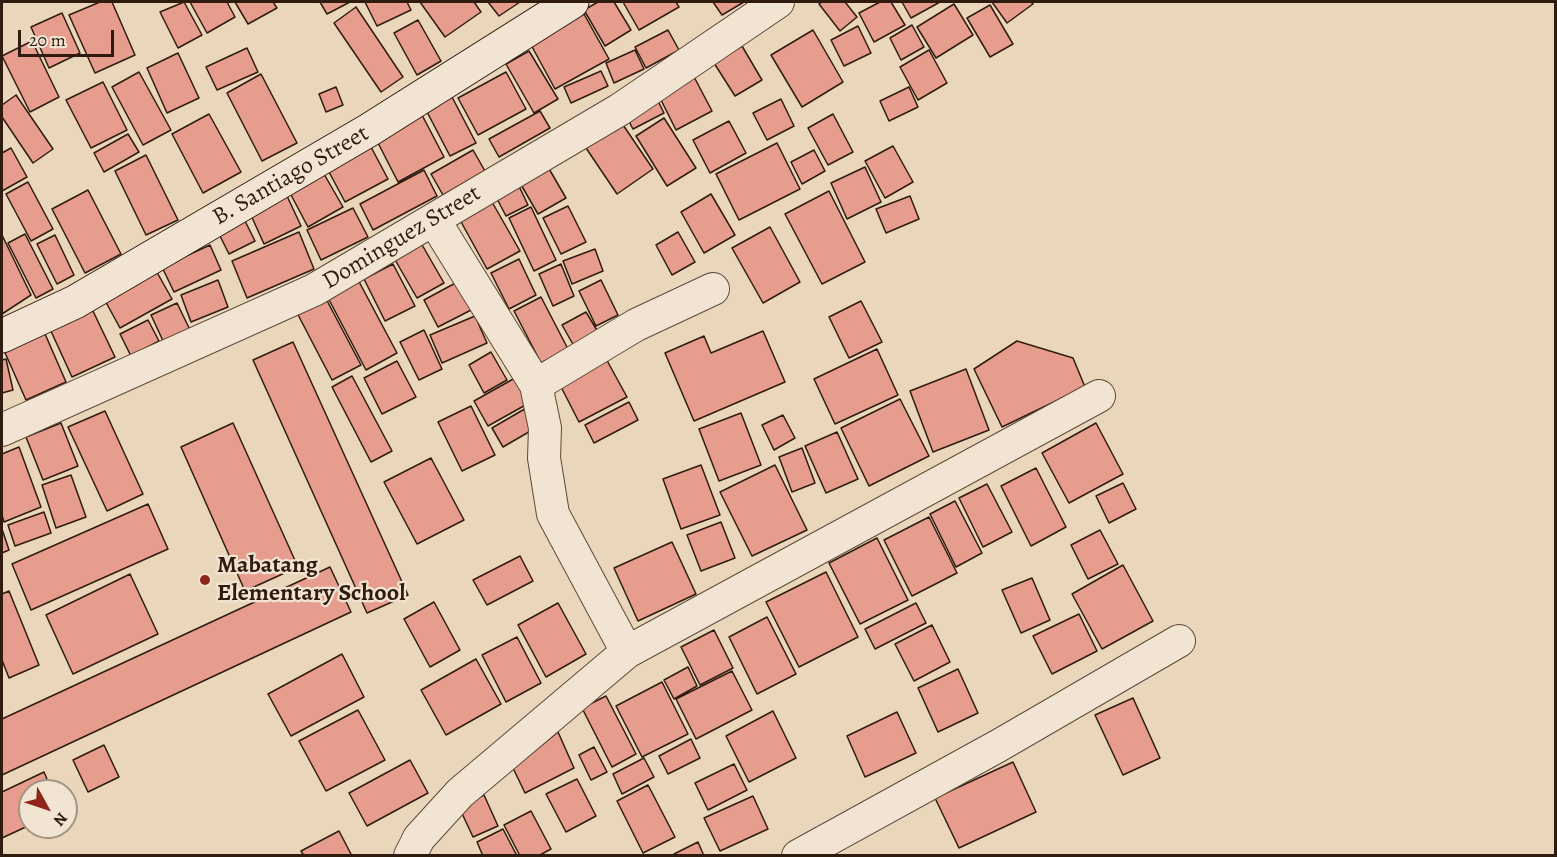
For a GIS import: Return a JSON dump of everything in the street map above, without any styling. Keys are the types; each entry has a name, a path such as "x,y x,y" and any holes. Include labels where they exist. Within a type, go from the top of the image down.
{"main road":[{"name":"B. Santiago Street","path":"2,336 75,302 359,136 572,2"}],"street":[{"name":"Dominguez Street","path":"2,430 314,290 619,110 778,2"},
{"path":"434,220 536,385 545,428 544,458 553,514 627,652"},
{"path":"536,385 636,325 713,289"},
{"path":"410,855 419,838 460,793 627,652 1099,396"},
{"path":"798,855 988,752 1179,641"}],"building":[{"path":"100,2 112,2 135,55 95,73 69,15"},
{"path":"184,2 202,35 178,48 160,12"},
{"path":"190,2 227,2 235,17 207,33"},
{"path":"235,2 273,2 277,8 248,24"},
{"path":"320,2 350,2 327,14"},
{"path":"365,2 407,2 411,10 377,26"},
{"path":"420,2 474,2 481,12 445,37"},
{"path":"488,2 520,2 499,16"},
{"path":"598,2 614,2 631,30 605,46 584,10"},
{"path":"623,2 676,2 679,7 639,30"},
{"path":"713,2 744,2 722,15"},
{"path":"845,2 857,17 840,31 819,4"},
{"path":"880,2 891,2 905,25 874,42 859,13"},
{"path":"902,2 940,2 911,18"},
{"path":"992,2 1031,2 1033,4 1007,23"},
{"path":"954,4 973,35 936,58 917,27"},
{"path":"990,5 1013,44 990,57 967,18"},
{"path":"356,7 403,77 381,92 334,23"},
{"path":"62,13 80,53 49,68 31,27"},
{"path":"584,14 609,59 555,89 530,43"},
{"path":"418,20 441,61 417,75 394,33"},
{"path":"912,25 924,47 901,60 890,38"},
{"path":"858,26 871,53 844,66 831,40"},
{"path":"668,30 679,50 646,68 635,47"},
{"path":"813,30 843,82 802,107 771,55"},
{"path":"32,41 59,97 30,112 2,56"},
{"path":"742,46 762,80 735,96 714,63"},
{"path":"247,48 258,72 217,90 206,67"},
{"path":"635,50 644,69 614,83 606,63"},
{"path":"929,50 947,83 918,100 900,67"},
{"path":"529,51 558,99 534,113 506,64"},
{"path":"178,53 199,98 167,113 147,68"},
{"path":"601,71 608,86 571,103 564,87"},
{"path":"139,72 171,130 143,145 112,87"},
{"path":"506,72 526,109 478,135 458,98"},
{"path":"692,73 712,111 676,130 657,92"},
{"path":"261,74 297,143 262,161 227,93"},
{"path":"103,82 127,130 91,148 66,100"},
{"path":"336,87 343,105 326,112 319,94"},
{"path":"909,87 918,107 889,121 880,101"},
{"path":"16,95 53,149 33,163 2,117 2,105"},
{"path":"452,97 476,143 450,156 426,110"},
{"path":"656,97 664,113 633,129 625,114"},
{"path":"781,99 794,126 767,140 753,113"},
{"path":"540,111 550,128 499,157 489,139"},
{"path":"209,114 241,172 203,193 172,134"},
{"path":"833,114 853,152 828,165 808,128"},
{"path":"422,115 444,157 398,182 376,139"},
{"path":"664,118 696,168 667,186 636,136"},
{"path":"619,119 653,169 617,194 584,145"},
{"path":"729,121 746,153 710,173 693,140"},
{"path":"128,134 139,152 104,172 94,153"},
{"path":"777,143 800,189 739,220 716,174"},
{"path":"893,146 913,182 885,198 865,161"},
{"path":"371,147 388,179 345,202 328,170"},
{"path":"11,148 27,177 2,191 2,153"},
{"path":"473,150 485,171 443,195 431,174"},
{"path":"814,150 825,171 802,184 791,162"},
{"path":"146,155 178,220 146,235 115,171"},
{"path":"548,167 566,198 538,214 520,183"},
{"path":"865,167 881,202 847,219 831,183"},
{"path":"424,170 437,196 373,230 360,204"},
{"path":"324,174 343,207 308,227 290,193"},
{"path":"28,182 53,229 31,241 6,194"},
{"path":"517,182 528,205 506,216 494,193"},
{"path":"88,190 121,254 85,273 52,209"},
{"path":"829,191 865,262 822,284 785,214"},
{"path":"711,194 735,235 704,253 681,212"},
{"path":"287,196 301,226 264,244 250,213"},
{"path":"910,196 919,219 886,233 876,209"},
{"path":"492,202 520,251 487,269 460,220"},
{"path":"568,206 586,242 561,254 543,218"},
{"path":"531,207 556,260 534,271 509,218"},
{"path":"353,208 368,237 321,260 307,230"},
{"path":"244,219 255,241 229,254 218,232"},
{"path":"770,227 800,282 763,303 732,248"},
{"path":"299,232 314,269 247,298 232,261"},
{"path":"678,232 695,262 672,275 656,245"},
{"path":"25,234 53,289 36,298 8,243"},
{"path":"2,235 31,295 2,314"},
{"path":"55,235 74,275 57,284 37,244"},
{"path":"421,243 444,283 417,298 394,258"},
{"path":"210,245 221,270 174,292 162,267"},
{"path":"595,249 603,271 572,284 563,261"},
{"path":"519,259 536,295 509,309 491,273"},
{"path":"393,264 415,306 385,321 364,279"},
{"path":"561,264 574,296 553,306 539,274"},
{"path":"154,267 172,299 120,328 102,295"},
{"path":"356,276 397,353 366,370 325,292"},
{"path":"218,280 228,307 191,322 181,295"},
{"path":"461,280 475,308 438,327 424,300"},
{"path":"601,280 618,315 596,326 579,291"},
{"path":"323,293 361,365 332,380 295,309"},
{"path":"541,297 568,349 541,363 514,311"},
{"path":"861,301 882,342 849,358 829,317"},
{"path":"177,303 190,330 164,343 151,315"},
{"path":"92,309 115,357 72,377 50,329"},
{"path":"586,312 598,332 574,346 562,325"},
{"path":"475,316 487,343 442,363 430,335"},
{"path":"148,320 159,341 131,356 120,334"},
{"path":"42,327 66,382 26,400 2,346"},
{"path":"424,330 442,369 419,380 400,342"},
{"path":"763,331 785,382 694,421 665,353 704,336 711,353"},
{"path":"1017,341 1073,358 1085,387 1002,427 974,369"},
{"path":"293,342 408,595 367,613 253,360"},
{"path":"877,349 898,395 835,424 814,379"},
{"path":"491,352 507,380 484,393 469,365"},
{"path":"604,355 627,397 579,422 557,379"},
{"path":"6,359 13,390 2,393 2,360"},
{"path":"397,361 416,397 382,414 364,378"},
{"path":"966,369 989,430 933,452 910,391"},
{"path":"352,376 392,451 371,462 332,387"},
{"path":"515,378 529,403 488,426 474,401"},
{"path":"900,399 929,456 869,486 841,428"},
{"path":"629,402 638,420 594,443 585,425"},
{"path":"471,406 495,455 462,471 438,422"},
{"path":"528,407 539,426 503,447 492,428"},
{"path":"105,411 143,494 107,511 68,427"},
{"path":"741,413 761,465 719,481 699,429"},
{"path":"783,415 795,438 774,450 762,425"},
{"path":"61,423 78,466 43,480 26,437"},
{"path":"233,423 298,567 245,591 181,447"},
{"path":"1096,423 1123,474 1069,503 1042,453"},
{"path":"837,432 858,479 826,493 805,446"},
{"path":"19,447 41,507 4,522 2,454"},
{"path":"802,448 815,483 792,492 779,457"},
{"path":"431,458 464,520 417,544 384,482"},
{"path":"701,465 720,515 681,529 663,479"},
{"path":"775,465 807,530 752,556 720,492"},
{"path":"1036,468 1066,527 1031,546 1001,486"},
{"path":"71,475 86,517 56,528 42,485"},
{"path":"1123,483 1136,509 1109,523 1096,496"},
{"path":"987,484 1012,532 983,547 959,498"},
{"path":"955,501 982,553 956,567 930,514"},
{"path":"148,504 168,549 31,610 12,564"},
{"path":"44,512 51,533 15,546 8,525"},
{"path":"929,517 957,573 912,596 884,540"},
{"path":"721,522 735,558 701,571 687,535"},
{"path":"2,529 9,550 2,553"},
{"path":"1100,530 1118,564 1088,579 1071,545"},
{"path":"877,538 908,600 860,624 829,563"},
{"path":"672,542 696,594 638,621 614,568"},
{"path":"520,556 533,581 487,605 473,580"},
{"path":"1123,565 1153,621 1102,649 1072,594"},
{"path":"330,567 351,612 2,775 2,719"},
{"path":"826,572 858,637 799,667 766,602"},
{"path":"130,574 158,634 73,674 46,615"},
{"path":"1032,578 1050,620 1021,633 1002,590"},
{"path":"9,591 39,665 9,678 2,660 2,594"},
{"path":"434,602 460,650 430,667 404,619"},
{"path":"558,603 586,654 546,677 518,625"},
{"path":"916,603 926,623 875,649 865,629"},
{"path":"1079,614 1097,651 1052,674 1033,636"},
{"path":"767,617 796,674 757,694 729,637"},
{"path":"932,625 950,662 914,681 895,644"},
{"path":"714,630 733,668 700,685 681,647"},
{"path":"517,637 541,683 506,702 482,655"},
{"path":"342,654 364,697 291,736 268,694"},
{"path":"476,659 501,704 446,735 421,690"},
{"path":"688,667 697,686 674,699 664,680"},
{"path":"958,669 978,713 938,732 918,688"},
{"path":"732,671 752,710 696,739 676,699"},
{"path":"662,682 688,734 642,757 616,706"},
{"path":"606,696 636,754 612,767 582,708"},
{"path":"1133,698 1160,758 1123,775 1095,715"},
{"path":"358,710 385,760 326,791 299,741"},
{"path":"773,711 796,758 749,782 726,736"},
{"path":"897,712 916,753 865,777 847,736"},
{"path":"558,732 574,768 525,793 513,768"},
{"path":"691,739 700,758 668,774 659,756"},
{"path":"104,745 119,777 88,792 73,760"},
{"path":"594,747 607,772 591,780 579,755"},
{"path":"644,758 654,777 622,794 613,774"},
{"path":"410,760 428,793 367,826 349,793"},
{"path":"1013,762 1036,812 959,848 935,798"},
{"path":"734,764 747,790 708,810 695,783"},
{"path":"44,772 47,779 29,779"},
{"path":"577,779 596,816 566,832 546,794"},
{"path":"18,784 18,831 2,838 2,792"},
{"path":"648,785 675,837 643,853 617,801"},
{"path":"484,795 498,826 473,837 459,807"},
{"path":"753,796 768,829 720,851 704,818"},
{"path":"531,811 551,849 538,856 520,856 504,825"},
{"path":"503,829 517,856 483,856 477,842"},
{"path":"339,831 352,856 304,856 301,851"},
{"path":"698,842 704,856 675,856 674,854"}],"place":[{"name":"Mabatang Elementary School","path":"205,580"}]}
